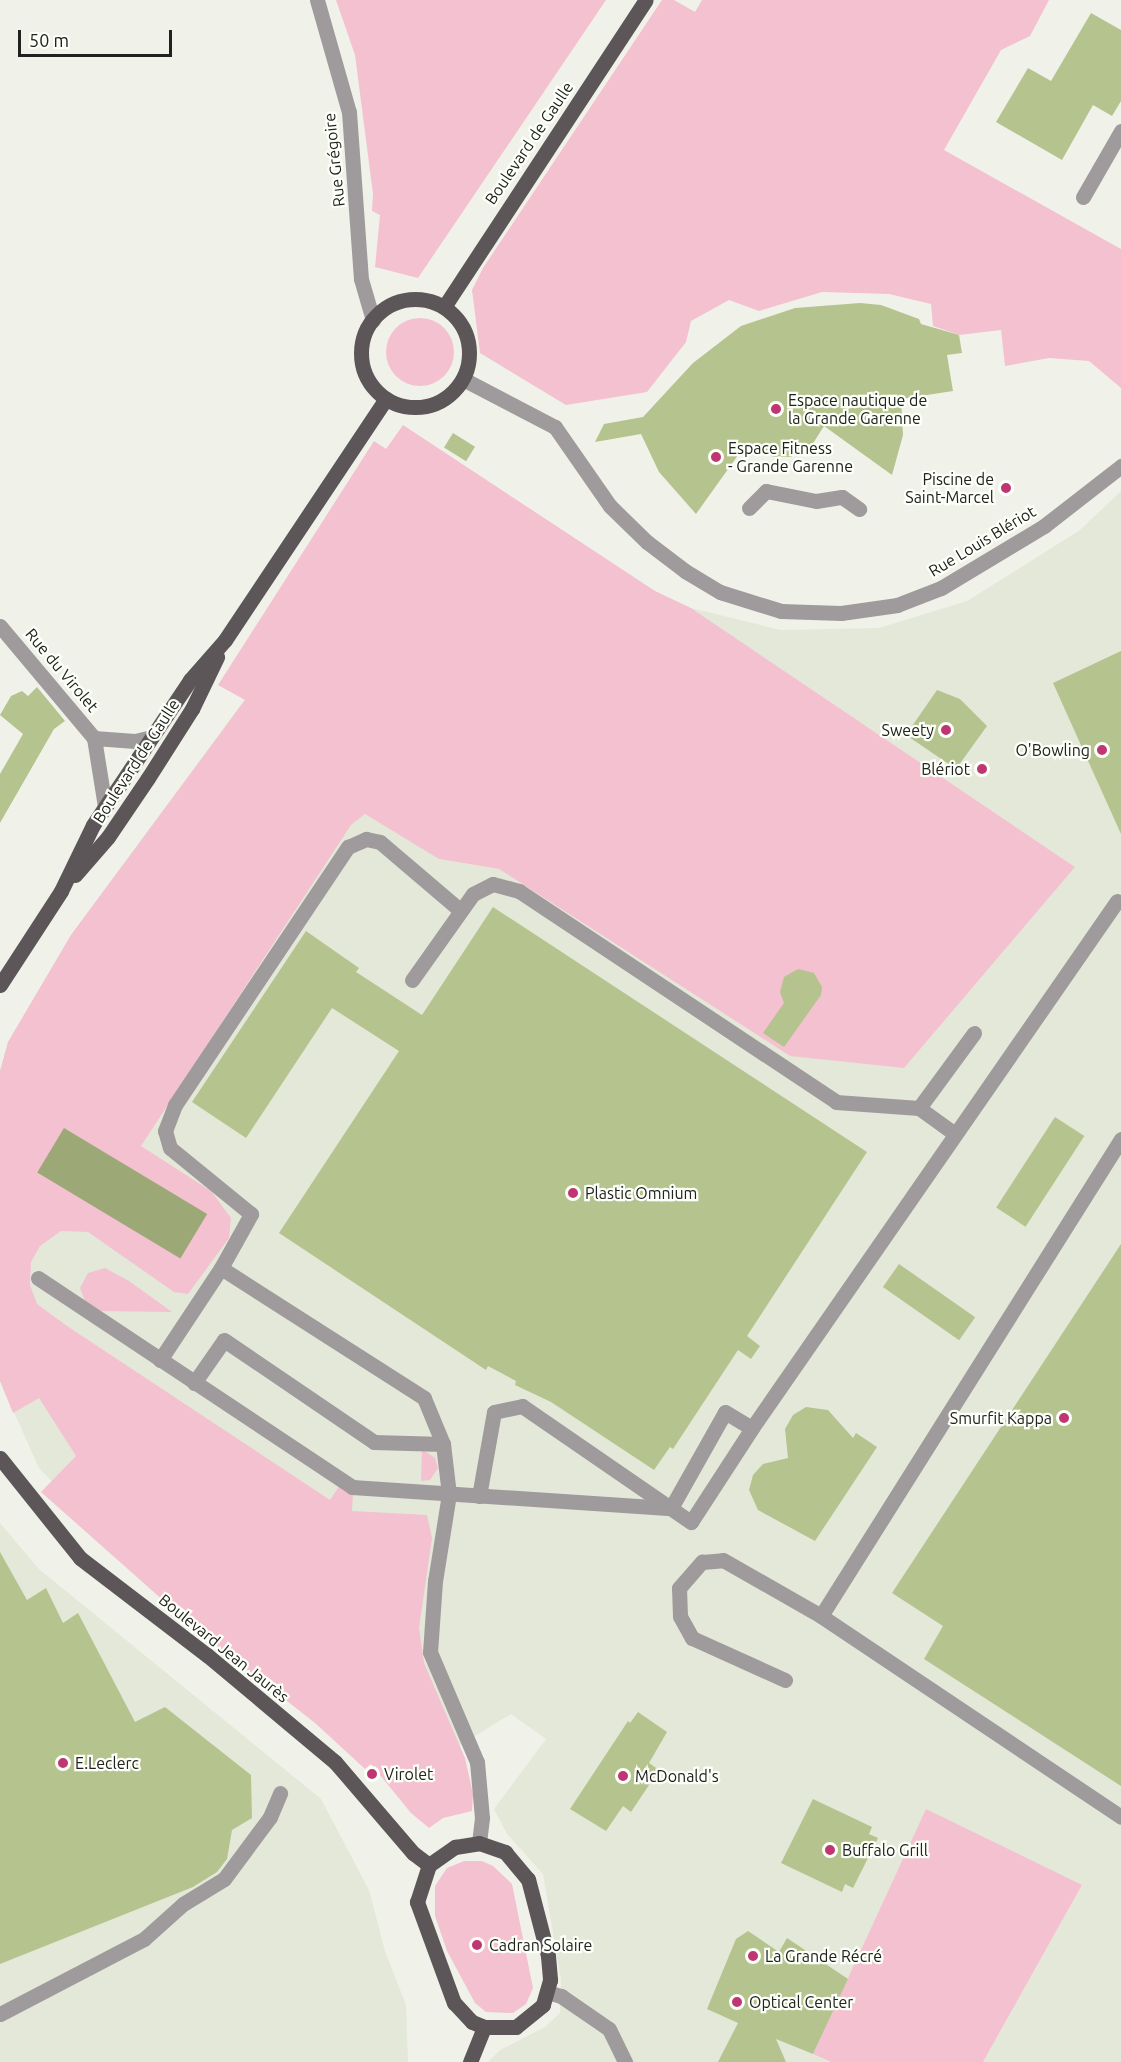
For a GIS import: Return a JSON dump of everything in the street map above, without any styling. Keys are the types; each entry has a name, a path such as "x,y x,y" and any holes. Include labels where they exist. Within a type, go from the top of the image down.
{"main road":[{"name":"Boulevard de Gaulle","path":"444,307 646,0"},
{"path":"412,299 444,307 465,333 469,350 463,380 441,401 423,407 404,407 386,399 367,379 362,364 361,348 373,320 395,303 412,299"},
{"name":"Boulevard de Gaulle","path":"0,985 61,891 105,807 190,680 225,640 386,399"},
{"name":"Boulevard de Gaulle","path":"61,891 108,837 148,778 192,709 225,640"},
{"name":"Boulevard Jean Jaurès","path":"0,1458 80,1558 207,1656 335,1762 413,1853 429,1865"},
{"path":"479,1843 505,1852 528,1879 548,1956 548,1992 534,2016 516,2027 483,2027 472,2022 453,2003 430,1946 417,1902 429,1865 454,1847 479,1843"},
{"path":"470,2062 483,2027"}],"street":[{"name":"Rue Grégoire","path":"317,0 349,112 361,279 373,320"},
{"path":"1083,196 1121,131"},
{"name":"Rue Louis Blériot","path":"463,380 555,427 610,506 647,542 685,570 720,592 781,611 841,613 897,605 941,588 1044,526 1121,466"},
{"path":"749,508 766,491 816,501 842,497 859,509"},
{"name":"Rue du Virolet","path":"0,626 94,738 105,807"},
{"name":"Rue du Virolet","path":"94,738 135,741 152,737"},
{"path":"160,1360 221,1268 251,1214 170,1148 165,1131 175,1105 348,847 366,839 380,842 461,910"},
{"path":"412,980 473,894 493,884 519,891 836,1102 919,1108 956,1134"},
{"path":"479,1496 494,1412 522,1406 692,1522 752,1428 1117,901"},
{"path":"919,1108 974,1033"},
{"path":"821,1616 1121,1139"},
{"path":"221,1268 423,1398 443,1444 449,1494 435,1581 430,1652 477,1762 482,1818 479,1843"},
{"path":"38,1278 352,1487 671,1508"},
{"path":"194,1383 224,1340 374,1442 443,1444"},
{"path":"671,1508 725,1412 752,1428"},
{"path":"785,1680 692,1638 680,1616 679,1588 702,1562 723,1560 821,1616 1121,1816"},
{"path":"0,2014 144,1939 183,1904 224,1879 270,1817 280,1793"},
{"path":"548,1992 561,1996 609,2029 624,2062"}],"shaded area":[{"path":"336,0 606,0 418,278 375,267 380,215 372,211 373,194 355,55"},
{"path":"662,0 674,0 695,12 702,0 1049,0 1030,36 1001,50 944,150 1121,249 1121,388 1089,361 1049,358 1005,366 1001,330 959,335 933,326 931,304 889,294 822,292 759,311 729,300 691,321 686,342 647,392 566,405 480,353 472,290 483,268"},
{"path":"420,318 433,321 444,328 451,339 454,352 451,365 444,376 433,383 420,386 407,383 396,376 389,365 386,352 389,339 396,328 407,321"},
{"path":"403,425 655,591 691,608 1075,867 904,1068 790,1056 499,869 439,859 365,814 351,825 141,1146 211,1191 231,1218 229,1238 188,1294 174,1292 88,1232 61,1231 40,1246 31,1262 30,1285 37,1304 67,1326 330,1500 340,1485 353,1493 352,1511 427,1515 432,1538 419,1628 424,1663 465,1758 473,1794 472,1811 443,1818 429,1828 411,1813 371,1764 365,1769 315,1723 192,1626 41,1492 76,1456 39,1398 13,1413 0,1381 0,1071 8,1042 71,935 245,700 218,685 374,441 386,449"},
{"path":"1121,491 1121,2062 983,2062 1082,1885 864,1946 813,2054 831,2062 488,2062 500,2050 545,2027 560,2013 561,1980 543,1874 507,1834 494,1809 546,1739 511,1714 431,1763 98,1530 39,1468 0,1381 0,1071 8,1042 71,935 245,699 439,859 499,869 790,1056 1075,867 691,608 781,630 879,628 967,601 1080,530"},
{"path":"64,1128 207,1214 180,1259 37,1173"},
{"path":"105,1268 129,1281 172,1312 97,1311 86,1304 80,1288 88,1273"},
{"path":"422,1449 435,1458 438,1468 430,1480 421,1481"},
{"path":"0,1523 39,1569 321,1799 369,1890 385,1951 406,2005 408,2062 0,2062"},
{"path":"926,1809 1082,1885 983,2062 831,2062 813,2054"},
{"path":"464,1861 482,1861 493,1866 512,1884 533,1988 526,2004 513,2013 486,2012 475,2003 447,1951 435,1916 435,1886 447,1868"}],"building":[{"path":"1091,13 1121,30 1121,101 1112,116 1093,105 1062,160 996,122 1028,68 1051,81"},
{"name":"Espace nautique de la Grande Garenne","path":"860,303 881,305 919,319 921,324 959,335 962,353 947,355 953,391 901,399 903,435 892,475 824,426 812,445 791,457 774,457 746,444 696,514 659,472 641,434 595,442 604,424 643,417 693,363 741,326 795,308"},
{"path":"453,433 475,447 466,461 444,447"},
{"name":"O'Bowling","path":"1121,651 1121,834 1053,683"},
{"path":"37,687 65,721 54,729 0,823 0,774 23,734 0,715 11,696 22,691 28,696"},
{"name":"Sweety","path":"937,690 960,699 987,726 956,769 906,735"},
{"name":"Plastic Omnium","path":"493,907 867,1152 747,1336 760,1346 751,1359 738,1350 673,1449 670,1447 654,1470 551,1402 515,1385 516,1381 488,1366 486,1370 279,1233 399,1051 332,1008 246,1138 192,1102 306,931 359,968 356,972 422,1015"},
{"path":"798,969 814,973 822,987 821,995 784,1047 763,1033 784,1003 780,992 784,977"},
{"path":"1055,1117 1084,1136 1026,1227 996,1208"},
{"name":"Smurfit Kappa","path":"1121,1244 1121,1786 924,1659 943,1626 892,1593"},
{"path":"899,1264 975,1317 959,1340 883,1287"},
{"path":"806,1407 828,1410 853,1438 856,1433 877,1447 815,1541 758,1510 749,1490 753,1475 763,1464 788,1458 785,1429 793,1415"},
{"path":"0,1552 27,1600 46,1588 63,1623 78,1613 135,1722 165,1707 251,1775 252,1818 232,1830 227,1859 217,1872 193,1887 0,1964"},
{"name":"McDonald's","path":"638,1712 667,1732 649,1763 659,1770 631,1812 623,1806 606,1831 570,1809 628,1721 630,1723"},
{"name":"Buffalo Grill","path":"813,1799 872,1827 869,1834 878,1838 853,1888 845,1884 842,1892 781,1863"},
{"path":"748,1931 779,1952 787,1938 848,1979 813,2054 776,2039 786,2062 718,2062 738,2023 707,2009 736,1939"}],"place":[{"name":"Espace nautique de la Grande Garenne","path":"776,409"},
{"name":"Espace Fitness - Grande Garenne","path":"716,457"},
{"name":"Piscine de Saint-Marcel","path":"1006,488"},
{"name":"Sweety","path":"946,730"},
{"name":"O'Bowling","path":"1102,750"},
{"name":"Blériot","path":"982,769"},
{"name":"Plastic Omnium","path":"573,1193"},
{"name":"Smurfit Kappa","path":"1064,1418"},
{"name":"E.Leclerc","path":"63,1763"},
{"name":"Virolet","path":"372,1774"},
{"name":"McDonald's","path":"623,1776"},
{"name":"Buffalo Grill","path":"830,1850"},
{"name":"Cadran Solaire","path":"477,1945"},
{"name":"La Grande Récré","path":"753,1956"},
{"name":"Optical Center","path":"737,2002"}]}
